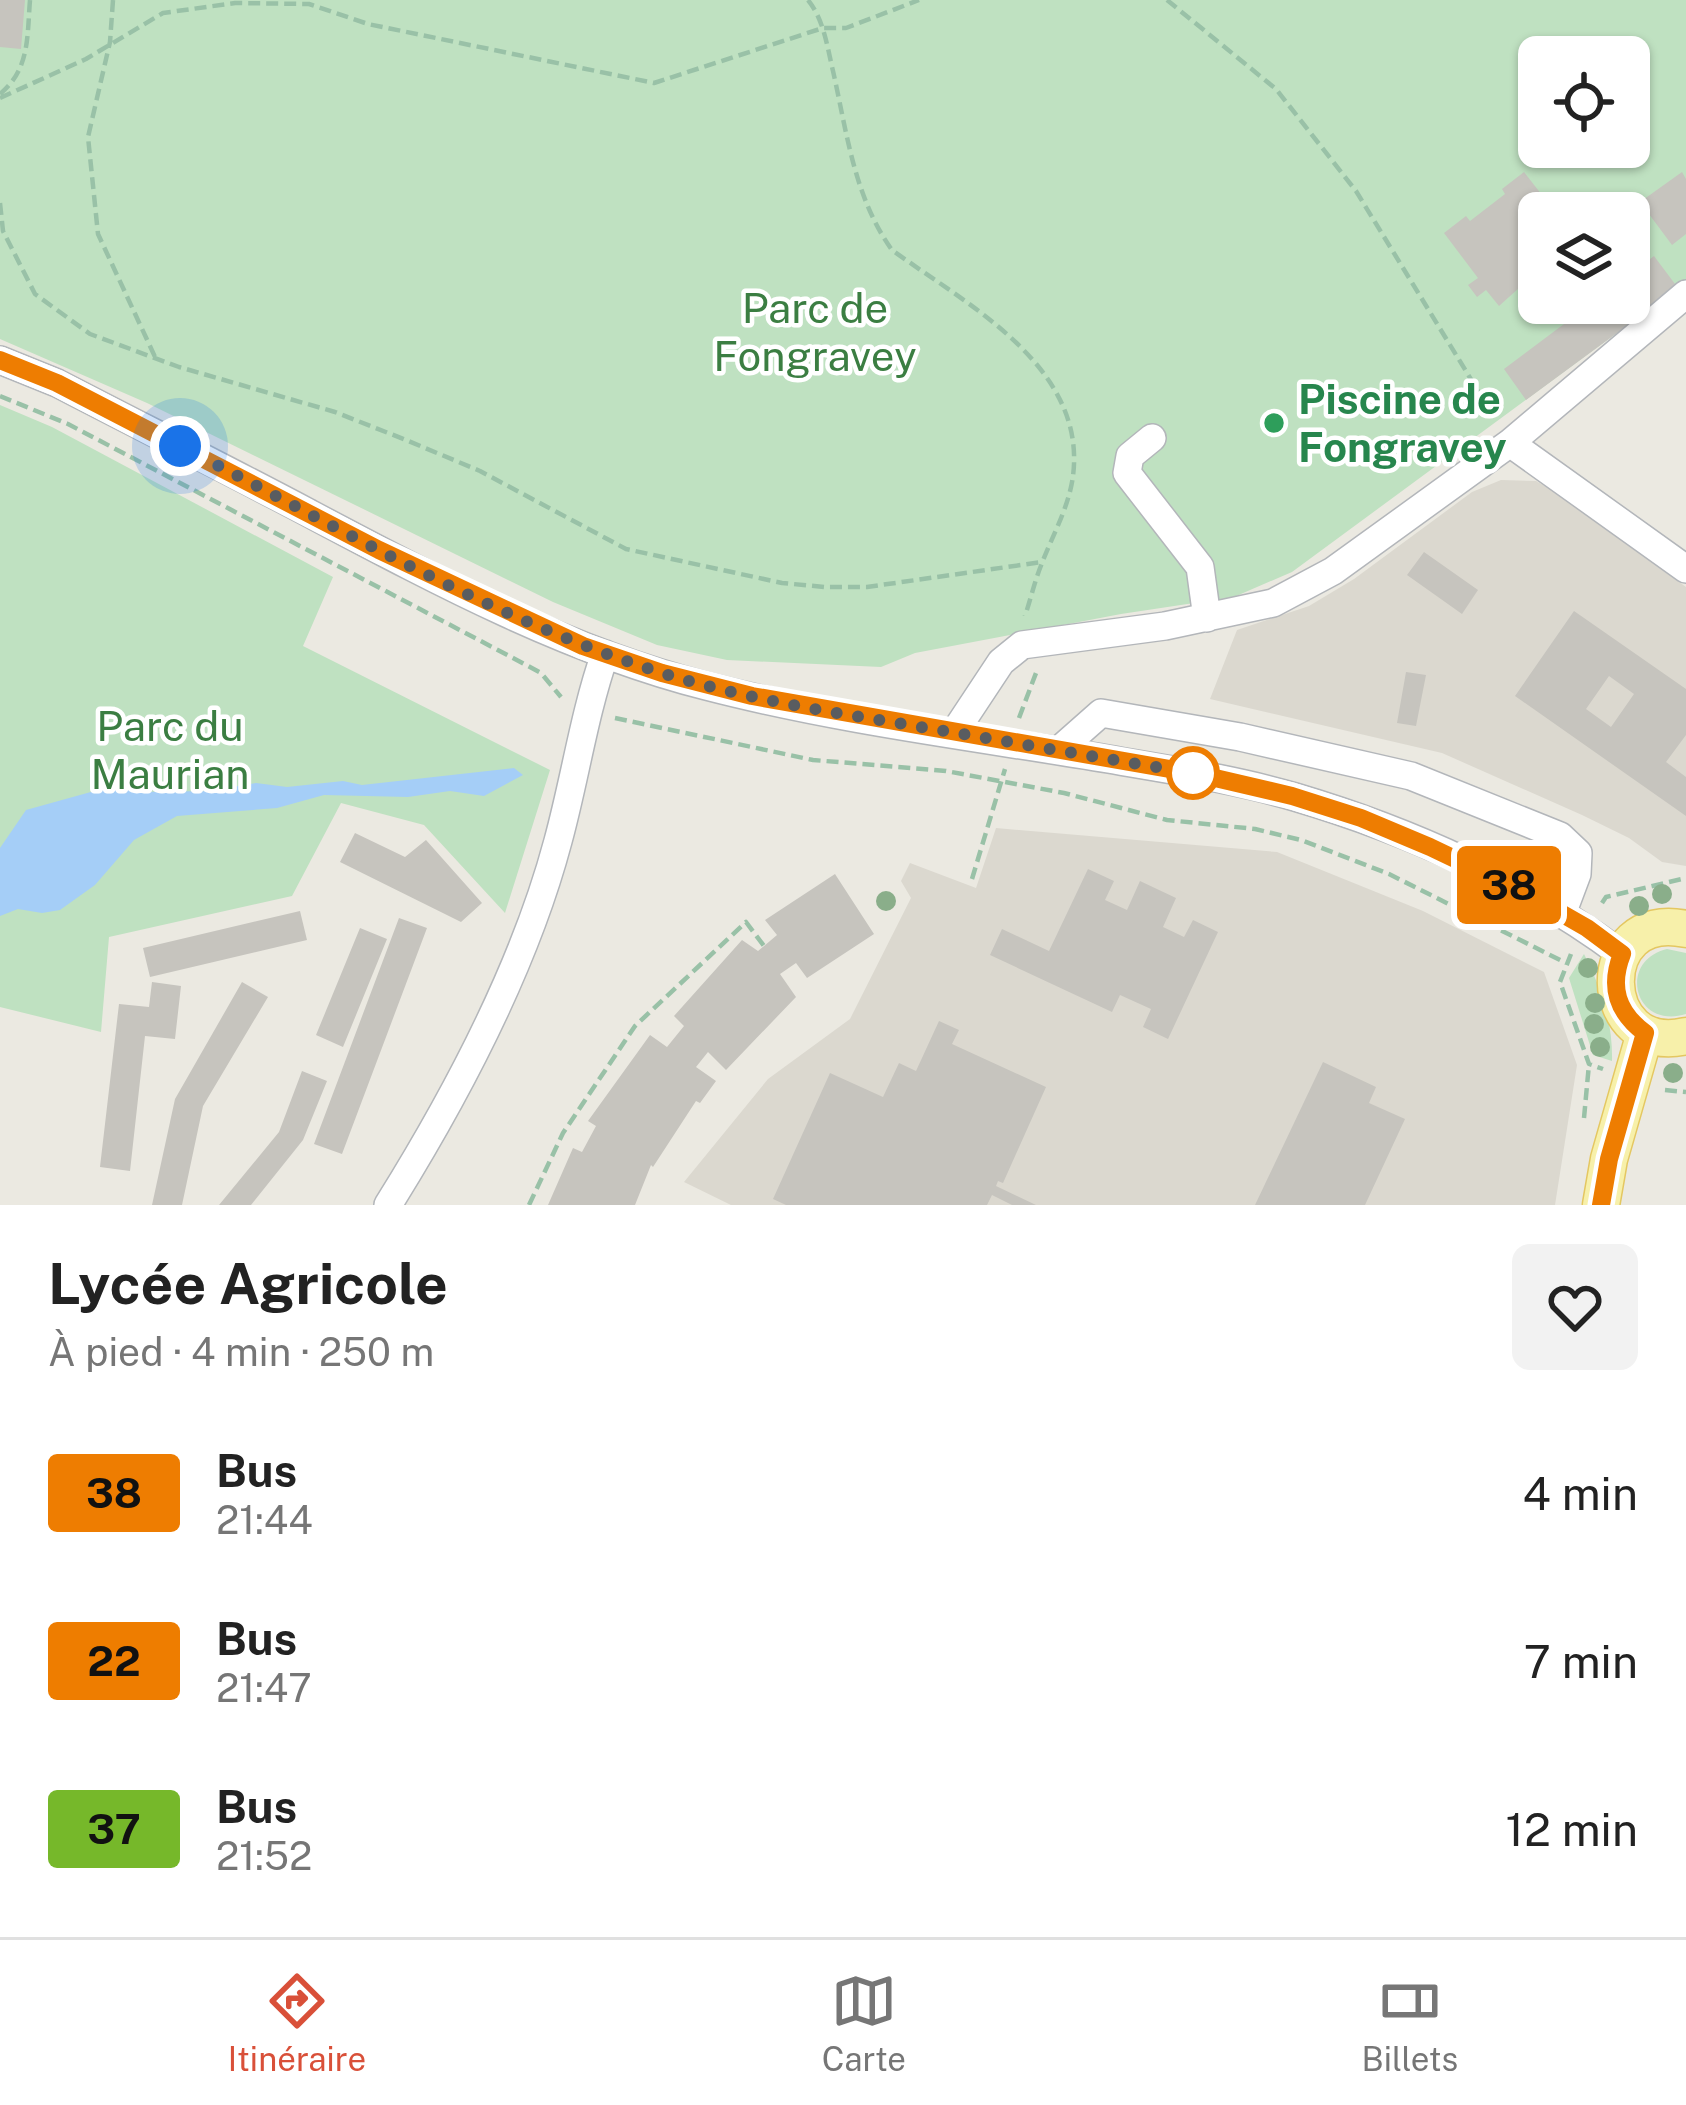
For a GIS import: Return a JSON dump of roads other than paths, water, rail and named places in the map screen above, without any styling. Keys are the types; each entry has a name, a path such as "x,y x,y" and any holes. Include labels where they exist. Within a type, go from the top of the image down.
{"main road":[{"path":"1686,929 1663,926 1646,931 1622,954 1615,971 1620,1007 1645,1033 1661,1038 1686,1036"},
{"path":"1601,1205 1645,1033"}],"street":[{"path":"954,733 1001,662 1035,643 1207,618 1273,603 1303,588 1359,553 1510,442 1686,293"},
{"path":"0,360 57,383 463,592 605,654 706,686 1212,777 1344,812 1430,847 1562,914 1622,954"},
{"path":"1152,438 1130,456 1127,473 1200,567 1207,618"},
{"path":"1510,442 1686,569"},
{"path":"388,1205 476,1044 535,910 558,842 605,654"},
{"path":"1058,751 1101,713 1240,737 1411,776 1560,836 1569,844 1578,853 1577,874 1562,914"}],"water":[{"path":"514,768 523,775 484,796 450,791 408,797 324,795 277,808 177,816 134,840 95,885 60,910 18,909 0,916 0,848 26,810 116,785 135,792 209,791 256,783 287,787 343,781 362,785"}],"place":[{"name":"Piscine de Fongravey","path":"1274,423"}],"park label":[{"name":"Parc de Fongravey","path":"815,332"},
{"name":"Parc du Maurian","path":"170,750"}]}
